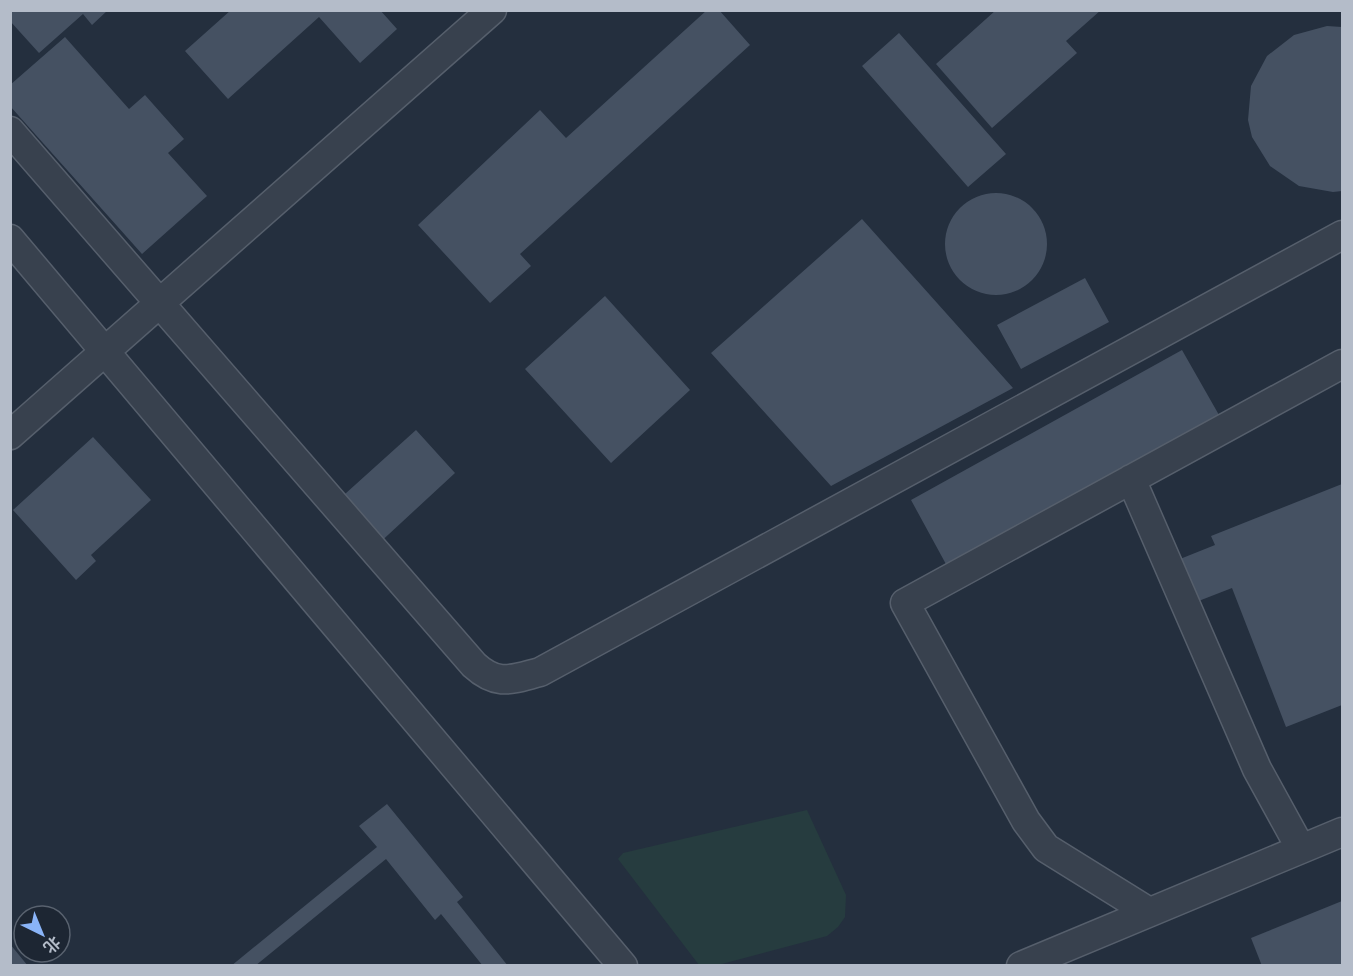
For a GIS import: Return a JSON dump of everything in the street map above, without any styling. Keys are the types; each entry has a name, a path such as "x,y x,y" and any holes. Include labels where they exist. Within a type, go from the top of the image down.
{"street":[{"path":"10,435 492,10"},
{"path":"10,130 474,665 494,679 508,680 540,672 1342,235"},
{"path":"10,239 623,966"},
{"path":"1149,912 1046,848 1026,821 904,603 1342,364"},
{"path":"1131,479 1257,769 1301,849"},
{"path":"1021,966 1342,832"}],"green space":[{"path":"807,810 846,895 845,917 827,936 718,965 699,965 618,859 623,853"}],"building":[{"path":"10,10 108,10 92,25 83,14 39,53 10,21"},
{"path":"231,10 380,10 397,29 360,63 319,17 228,99 185,51"},
{"path":"707,10 719,10 750,45 520,254 531,266 490,303 418,225 540,110 566,138"},
{"path":"996,10 1101,10 1066,41 1077,53 992,128 936,64"},
{"path":"1327,26 1342,27 1342,191 1333,192 1299,186 1270,166 1252,137 1248,120 1251,86 1267,56 1294,35"},
{"path":"899,33 1006,154 968,187 862,66"},
{"path":"65,37 129,109 145,95 184,139 168,153 207,196 142,254 10,106 10,85"},
{"path":"996,193 1025,201 1039,215 1047,244 1039,273 1025,287 996,295 967,287 953,273 945,244 953,215 967,201"},
{"path":"862,219 1013,388 831,486 711,353"},
{"path":"1085,278 1109,322 1021,369 997,325"},
{"path":"605,296 690,390 611,463 525,369"},
{"path":"1182,350 1219,415 947,566 911,500"},
{"path":"416,430 455,473 375,547 335,503"},
{"path":"93,437 151,500 91,555 96,561 76,580 13,510"},
{"path":"1342,484 1342,705 1286,727 1232,588 1196,602 1180,559 1215,545 1211,536"},
{"path":"387,804 463,897 457,902 508,966 483,966 441,914 435,920 386,859 255,966 231,966 377,847 359,826"},
{"path":"1342,901 1342,966 1262,966 1251,938"},
{"path":"10,944 12,964 28,966 10,966"}]}
